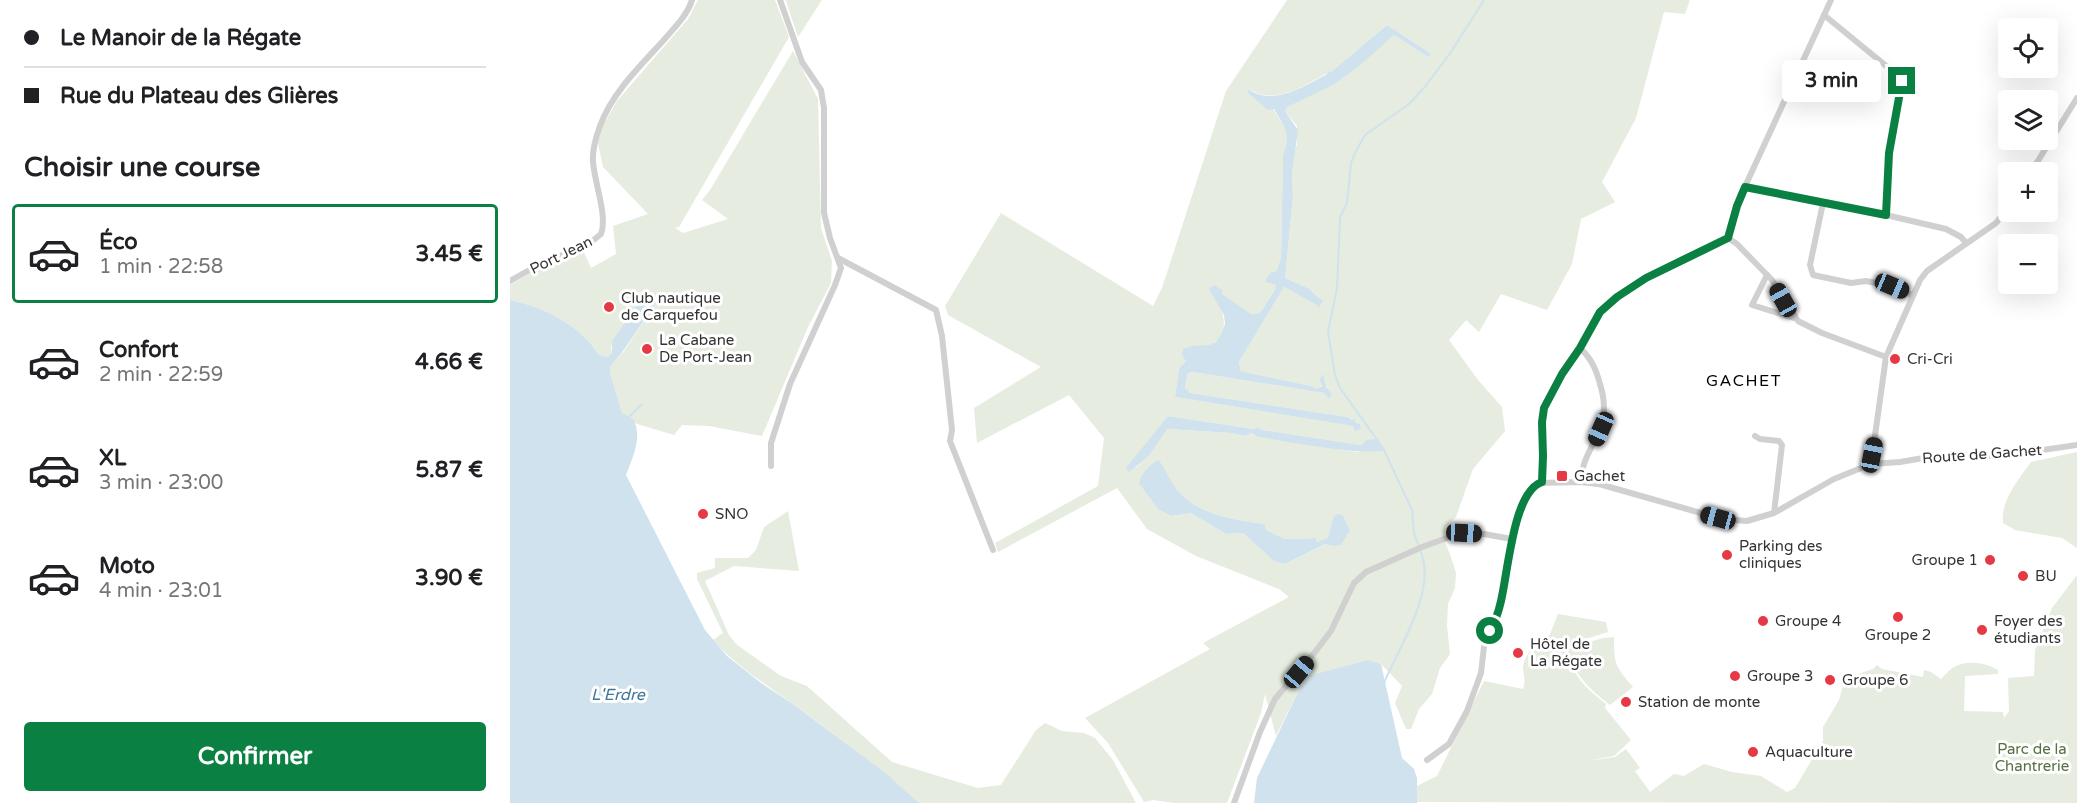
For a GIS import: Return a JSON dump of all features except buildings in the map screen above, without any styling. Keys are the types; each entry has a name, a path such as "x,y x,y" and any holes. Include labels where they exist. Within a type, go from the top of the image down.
{"street":[{"name":"Port Jean","path":"510,281 597,239 603,229 603,222 593,162 601,123 615,98 644,61 682,19 692,0"},
{"path":"771,466 771,443 790,384 841,267 824,213 825,108 820,90 802,62 780,0"},
{"path":"1427,760 1449,744 1467,711 1481,673 1484,647 1500,606 1512,539 1521,506 1534,486 1542,482 1544,408 1562,374 1600,312 1617,297 1646,278 1728,238 1745,187 1831,0"},
{"path":"1824,15 1902,79 1889,153 1886,215"},
{"path":"2037,162 2077,98"},
{"path":"1745,187 1946,229 1961,237 1966,243"},
{"path":"1823,202 1810,265 1813,275 1851,283 1866,281 1892,286 1912,296"},
{"path":"1871,464 1886,357 1912,296 1927,271 1998,220"},
{"path":"1728,238 1737,244 1767,275 1794,318"},
{"path":"838,258 936,310 942,336 952,430 950,441 993,550"},
{"path":"1767,275 1752,305 1794,318 1822,333 1886,357"},
{"path":"1580,348 1590,357 1606,400 1601,429 1583,469 1580,482"},
{"path":"1755,436 1760,439 1779,441 1782,446 1774,513"},
{"name":"Route de Gachet","path":"1542,482 1599,484 1722,519 1754,521 1774,513 1834,479 1871,464 1941,455 2000,456 2077,445"},
{"path":"1234,803 1260,732 1275,699 1330,631 1354,583 1366,572 1420,548 1464,533 1512,539"}],"green space":[{"path":"698,0 775,0 789,37 679,227 675,228 683,233 728,219 702,200 793,51 818,99 821,228 832,261 831,283 808,327 762,436 709,426 682,425 674,435 637,424 622,414 610,373 610,365 622,354 656,303 645,295 611,346 612,353 608,357 599,355 582,335 560,319 536,307 510,300 510,285 537,269 583,250 591,268 616,254 613,226 648,214 603,167 598,143 602,127 617,101 688,19"},
{"path":"786,0 822,0 798,37 787,4"},
{"path":"1287,0 1690,0 1685,14 1664,12 1636,118 1602,182 1615,202 1581,219 1572,264 1547,310 1501,294 1479,332 1466,320 1449,340 1478,380 1502,407 1505,431 1473,469 1456,517 1445,527 1445,543 1456,573 1455,588 1448,604 1447,626 1450,654 1440,668 1432,694 1419,709 1411,729 1406,729 1395,703 1402,686 1381,664 1368,660 1312,675 1299,690 1276,736 1265,694 1261,713 1227,803 1174,803 1153,800 1144,802 1108,743 1085,718 1210,649 1203,643 1289,597 1279,589 1196,556 1147,529 1117,488 998,552 995,543 1098,486 1104,438 1069,395 977,443 974,408 1041,367 948,315 945,306 1001,213 1153,306 1162,288 1226,91","holes":["1387,25 1430,55 1428,57 1394,35 1333,85 1287,106 1285,111 1297,126 1297,144 1292,174 1293,197 1285,278 1308,288 1320,298 1318,305 1284,287 1239,362 1241,371 1311,386 1316,390 1323,384 1332,394 1329,398 1324,393 1193,372 1188,373 1185,389 1190,393 1348,417 1353,420 1356,418 1355,422 1360,424 1361,429 1175,397 1179,368 1186,361 1186,349 1209,345 1222,335 1224,318 1214,285 1221,294 1251,314 1260,313 1276,288 1281,258 1283,155 1288,145 1288,133 1273,109 1252,97 1250,90 1270,96 1299,88 1328,71 1331,72","1168,416 1254,429 1257,427 1263,430 1361,445 1366,440 1382,451 1358,452 1258,437 1250,433 1245,436 1232,433 1166,429 1148,457 1135,468","1159,460 1176,488 1194,504 1217,515 1265,524 1266,530 1285,539 1316,538 1317,542 1328,539 1333,517 1332,546 1325,544 1285,564 1274,561 1243,533 1226,534 1191,513 1172,516"]},
{"path":"2077,452 2077,548 2062,538 2015,530 2003,523 2007,499 2031,462"},
{"path":"788,511 799,571 734,566 705,581 729,635 736,644 781,676 807,686 892,762 978,788 1001,785 1036,730 1045,723 1062,731 1084,733 1095,738 1113,760 1136,803 919,803 843,741 732,659 713,640 723,633 697,579 697,573 715,568 715,558 748,558 756,550 764,527"},
{"name":"Parc de la Chantrerie","path":"2077,575 2077,803 1417,802 1417,786 1437,776 1484,681 1523,689 1525,659 1533,646 1546,644 1558,614 1606,622 1608,632 1567,645 1568,656 1568,648 1614,637 1614,654 1617,665 1633,687 1610,705 1587,685 1570,661 1580,680 1606,704 1605,708 1631,740 1614,756 1587,761 1615,757 1626,749 1640,768 1635,771 1650,792 1674,774 1684,776 1704,764 1732,772 1761,776 1787,792 1795,788 1823,741 1823,727 1839,700 1844,682 1849,677 1873,669 1877,665 1882,669 1923,677 1924,670 1941,679 1952,668 1961,664 1977,663 1994,668 1998,670 1998,674 1965,676 1964,711 2003,712 2004,718 2009,711 2008,678 2034,676 2035,650 2052,608"}],"water":[{"path":"1387,25 1431,54 1428,57 1394,35 1333,85 1287,107 1285,111 1298,130 1292,174 1293,197 1285,278 1308,288 1323,301 1318,308 1317,305 1284,287 1239,362 1241,371 1316,389 1322,386 1320,379 1323,374 1326,387 1332,394 1329,399 1324,393 1193,372 1188,373 1185,388 1190,393 1348,417 1352,420 1356,418 1355,422 1360,424 1361,429 1355,431 1353,426 1175,397 1179,368 1186,361 1182,355 1183,349 1216,342 1225,324 1224,315 1209,289 1214,285 1222,290 1222,294 1251,314 1260,313 1276,288 1275,284 1265,282 1270,273 1277,271 1281,258 1283,155 1287,136 1274,109 1268,110 1247,92 1249,90 1269,96 1298,89 1326,75 1328,71 1331,72"},
{"name":"L'Erdre","path":"645,295 656,303 621,354 610,366 622,413 634,420 636,427 636,448 626,475 705,630 727,656 884,772 919,803 510,803 510,300 536,307 560,319 582,335 599,355 608,357 612,353 612,341"},
{"path":"1168,416 1254,429 1257,427 1263,430 1361,445 1366,440 1376,439 1383,451 1330,448 1258,437 1251,433 1245,436 1232,433 1167,429 1148,457 1129,472 1126,468"},
{"path":"1159,460 1184,497 1217,515 1265,524 1266,530 1285,539 1316,538 1317,542 1328,538 1333,517 1338,514 1343,516 1350,530 1341,545 1325,544 1285,564 1274,561 1243,533 1226,534 1191,513 1172,516 1158,509 1139,483 1146,469"},
{"path":"1368,660 1381,664 1402,758 1414,769 1417,778 1417,803 1254,803 1257,778 1299,690 1311,675"}],"waterway":[{"path":"1418,544 1414,533 1412,510 1383,448 1340,388 1335,375 1328,332 1337,288 1340,217 1347,203 1351,163 1365,135 1409,104 1424,88 1451,52 1484,0"},
{"path":"629,417 642,404"},
{"path":"1384,683 1407,635 1420,600 1424,582 1424,565 1420,550"}],"place":[{"name":"Club nautique de Carquefou","path":"609,307"},
{"name":"La Cabane De Port-Jean","path":"647,349"},
{"name":"Cri-Cri","path":"1895,359"},
{"name":"Gachet","path":"1562,476"},
{"name":"SNO","path":"703,514"},
{"name":"Parking des cliniques","path":"1727,555"},
{"name":"Groupe 1","path":"1990,560"},
{"name":"BU","path":"2023,576"},
{"name":"Groupe 2","path":"1898,617"},
{"name":"Groupe 4","path":"1763,621"},
{"name":"Foyer des étudiants","path":"1982,630"},
{"name":"Hôtel de La Régate","path":"1518,653"},
{"name":"Groupe 3","path":"1735,676"},
{"name":"Groupe 6","path":"1830,680"},
{"name":"Station de monte","path":"1626,702"},
{"name":"Aquaculture","path":"1753,752"}],"district":[{"name":"GACHET","path":"1744,381"}],"route":[{"path":"1490,631 1500,606 1518,514 1534,486 1542,482 1544,408 1600,312 1617,297 1646,278 1728,238 1745,187 1886,215 1889,153 1902,81"}]}
